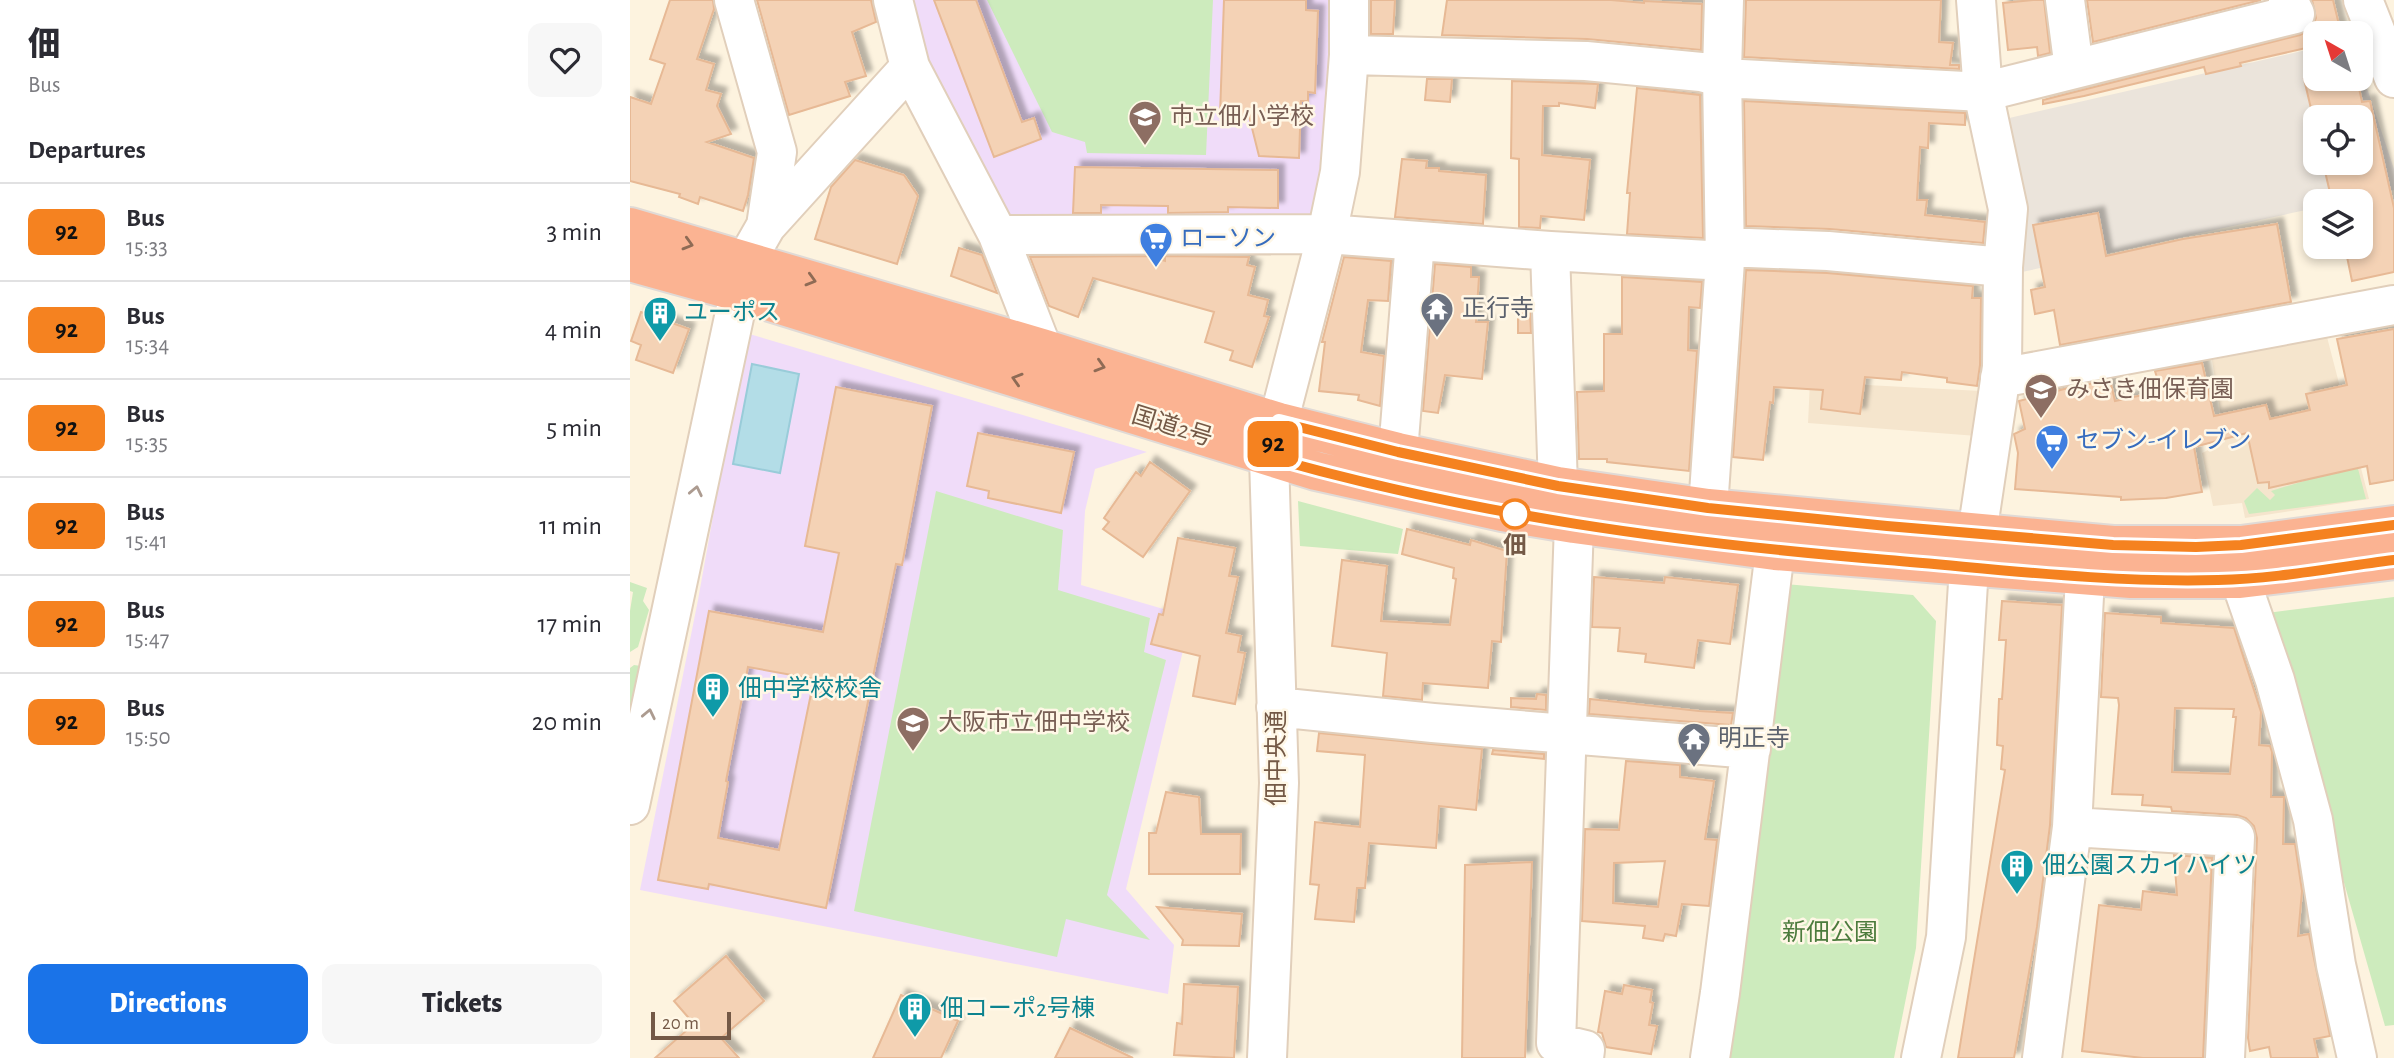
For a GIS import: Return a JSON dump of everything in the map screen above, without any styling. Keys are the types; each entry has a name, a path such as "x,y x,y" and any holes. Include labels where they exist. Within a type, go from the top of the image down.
{"highway":[{"name":"国道2号","path":"630,227 742,276 1274,440 1398,452 1558,486 1973,550 2085,577 2175,581 2394,526"},
{"name":"国道2号","path":"630,261 742,276 1042,348 1274,440 1386,488 1574,524 1775,551 1973,550 2113,545 2254,561 2394,560"}],"street":[{"path":"734,0 777,152 766,226"},
{"path":"893,0 910,67 998,235 1042,348"},
{"name":"佃中央通","path":"1267,1058 1279,783 1274,440 1327,234 1340,172 1349,55 1349,0"},
{"path":"1708,508 1725,254 1724,0"},
{"path":"1921,1058 1946,937 1973,550 2000,377 2003,267 2008,209 1983,92 1976,0"},
{"path":"2065,0 2074,69"},
{"path":"1349,55 1586,61 1701,72 1723,78 1983,92 2295,14 2288,0"},
{"path":"2363,0 2394,78"},
{"path":"630,805 742,276 766,226 910,67"},
{"path":"998,235 1327,234 1550,251 1725,254 1828,251 2003,267"},
{"path":"1398,452 1415,241"},
{"path":"1550,251 1558,486"},
{"path":"2000,377 2394,305"},
{"path":"1574,524 1556,1043 1585,1050 1584,1058"},
{"path":"1710,1058 1775,551"},
{"path":"2254,561 2275,680 2313,820 2336,965 2357,1058"},
{"path":"2042,1058 2072,827 2085,577"},
{"path":"1276,707 1433,723 1751,749"},
{"path":"2072,827 2235,837 2225,1058"}],"shaded area":[{"name":"市立佃小学校","path":"903,0 1335,0 1324,219 1007,219 925,79"},
{"path":"2303,51 2303,91 2368,91 2373,105 2303,105 2303,175 2373,175 2373,106 2394,169 2394,190 2373,195 2373,189 2303,189 2303,211 2022,272 2019,190 2005,119"},
{"name":"大阪市立佃中学校","path":"746,333 1147,452 1095,469 1085,511 1081,585 1191,617 1126,889 1174,945 1168,994 640,890 698,600"},
{"path":"2327,337 2369,499 2245,518 2242,503 2213,506 2202,453 2225,442 2212,360"},
{"path":"1810,382 1981,391 1977,436 1808,423"}],"green space":[{"path":"987,0 1213,0 1206,155 1087,153 1085,142 1052,132"},
{"path":"2357,465 2366,499 2249,514 2244,501 2257,488 2270,500 2275,495 2271,491"},
{"path":"936,491 1063,530 1058,590 1150,618 1144,652 1166,660 1107,895 1150,940 1066,919 1057,957 854,911"},
{"path":"1298,501 1403,529 1398,554 1300,546"},
{"path":"630,582 647,588 643,601 649,610 638,647 630,652 633,592 630,591"},
{"name":"新佃公園","path":"1785,584 1913,595 1936,621 1916,948 1894,1058 1723,1058"},
{"path":"2394,597 2394,1025 2385,1026 2267,613"},
{"path":"634,665 641,666 630,715 630,668"}],"water":[{"path":"752,364 799,374 780,473 733,464"}],"building":[{"path":"670,0 713,0 714,9 697,59 714,64 706,90 721,94 717,106 731,134 707,142 754,158 743,211 700,197 698,204 679,197 680,194 630,181 630,97 651,104 665,64 650,59"},
{"path":"757,0 871,0 876,22 852,32 866,76 845,82 850,96 789,115"},
{"path":"934,0 976,0 1022,122 1034,118 1041,139 994,157"},
{"path":"1224,0 1306,0 1306,10 1318,11 1315,93 1308,92 1308,101 1301,101 1299,158 1259,156 1249,116 1220,115"},
{"path":"1371,0 1395,0 1393,34 1371,34"},
{"path":"1447,0 1611,0 1702,4 1701,50 1587,39 1442,35"},
{"path":"1746,0 1941,0 1939,42 1953,43 1950,65 1959,65 1959,69 1744,57"},
{"path":"2044,0 2050,53 2038,56 2037,47 2008,50 2003,3"},
{"path":"2087,0 2261,0 2093,42"},
{"path":"2312,0 2333,0 2338,21 2315,21"},
{"path":"2303,33 2303,49 2240,63 2241,66 2206,74 2204,67 2043,104 2043,100"},
{"path":"1427,79 1452,79 1450,102 1425,100"},
{"path":"1512,81 1598,84 1595,108 1559,103 1559,106 1543,106 1542,155 1590,160 1584,220 1541,216 1540,228 1519,227 1519,159 1511,158"},
{"path":"1637,88 1700,95 1703,238 1627,234 1630,193 1627,193"},
{"path":"2307,91 2360,91 2362,102 2370,101 2371,105 2310,105"},
{"path":"1744,101 1965,113 1965,125 1929,123 1928,148 1920,147 1917,200 1927,200 1925,215 1985,222 1983,243 1830,229 1746,226"},
{"path":"2373,114 2394,208 2394,272 2352,281 2347,259 2373,259 2373,189 2329,189 2326,175 2373,175"},
{"path":"1402,159 1427,161 1426,168 1439,168 1439,171 1486,175 1483,224 1395,217"},
{"path":"855,160 904,175 918,196 897,264 815,239 831,187"},
{"path":"1075,167 1278,170 1278,208 1228,207 1228,212 1168,213 1168,206 1101,205 1101,213 1073,213"},
{"path":"2098,213 2106,256 2183,239 2277,224 2291,302 2060,345 2054,310 2035,314 2031,290 2045,287 2033,225"},
{"path":"959,248 982,255 997,293 951,276"},
{"path":"1149,256 1165,261 1165,256 1249,257 1247,265 1255,267 1248,295 1268,300 1264,316 1269,317 1252,367 1230,360 1233,351 1205,342 1214,312 1093,278 1078,317 1049,306 1030,257"},
{"path":"1344,257 1391,261 1388,301 1368,300 1361,352 1384,356 1380,406 1358,400 1359,395 1319,391 1325,342 1322,342"},
{"path":"1435,264 1471,267 1471,277 1479,277 1476,322 1488,322 1482,379 1445,375 1438,413 1423,411"},
{"path":"1746,270 1827,273 1973,286 1972,298 1981,298 1977,386 1947,382 1947,378 1902,372 1901,380 1865,377 1860,414 1821,409 1823,390 1774,387 1763,460 1733,457"},
{"path":"1622,277 1702,282 1700,308 1689,307 1688,350 1697,351 1689,471 1607,462 1607,459 1579,459 1577,392 1604,391 1604,334 1622,334"},
{"name":"ユーポス","path":"641,312 689,329 673,373 636,360 641,345 631,341"},
{"path":"1518,313 1530,313 1531,333 1518,333"},
{"path":"2394,329 2394,480 2370,484 2367,466 2269,488 2269,482 2258,483 2247,433 2194,447 2202,492 2166,498 2121,500 2121,497 2015,489 2018,453 2014,434 2025,429 2019,401 2110,380 2115,401 2161,391 2155,371 2202,363 2214,416 2266,405 2270,419 2310,410 2306,394 2347,385 2337,339"},
{"path":"836,387 932,406 902,565 896,564 826,908 709,884 708,889 658,880 709,611 823,632 839,553 805,546","holes":["748,667 814,679 779,850 718,838"]},
{"path":"978,433 1074,452 1061,513 988,498 989,491 967,486"},
{"path":"1150,462 1190,491 1143,557 1103,529 1109,522 1104,518 1136,472 1141,476"},
{"path":"1407,529 1470,545 1471,540 1507,551 1501,642 1492,641 1488,688 1423,683 1422,700 1383,696 1387,653 1332,646 1342,560 1387,566 1381,621 1450,625 1456,579 1453,578 1454,568 1402,554"},
{"path":"1178,538 1235,548 1229,576 1238,577 1226,633 1241,636 1238,652 1245,653 1235,704 1193,696 1200,656 1151,644 1159,614 1163,615"},
{"path":"1594,577 1664,583 1665,577 1738,585 1730,644 1698,640 1694,668 1645,662 1646,654 1618,651 1620,628 1592,627"},
{"path":"2002,601 2062,605 2050,825 2037,927 2014,1058 1958,1058 2005,770 2001,769 2003,746 1997,745 2006,640 1999,640"},
{"path":"2105,613 2161,617 2161,623 2234,628 2261,712 2259,745 2270,746 2272,752 2271,797 2284,797 2283,844 2295,844 2302,891 2298,936 2309,934 2330,1036 2314,1039 2318,1058 2271,1058 2269,1047 2250,1051 2248,1038 2257,838 2254,826 2246,818 2237,815 2172,811 2171,807 2142,805 2143,795 2112,794 2119,705 2118,698 2101,697","holes":["2175,708 2234,709 2233,717 2236,717 2230,774 2172,772"]},
{"path":"1537,694 1546,695 1546,710 1511,707 1511,698 1536,699"},
{"path":"1590,699 1733,713 1731,725 1589,714"},
{"path":"1319,733 1482,749 1476,810 1439,806 1436,848 1369,843 1365,888 1357,888 1354,922 1315,919 1319,885 1310,884 1315,822 1360,827 1365,755 1317,751"},
{"path":"1493,750 1544,754 1544,759 1492,754"},
{"path":"1626,761 1680,765 1680,777 1714,781 1705,839 1717,840 1709,906 1682,904 1676,936 1665,934 1663,941 1643,938 1645,926 1582,921 1585,829 1619,830","holes":["1665,861 1658,907 1613,903 1614,863"]},
{"path":"1166,792 1199,797 1201,834 1241,834 1240,874 1149,874 1149,833 1156,833"},
{"path":"2174,855 2212,858 2203,1058 2143,1058 2082,1051 2099,905 2141,910 2143,891 2177,895"},
{"path":"1532,862 1525,1058 1462,1058 1465,865"},
{"path":"1157,907 1242,914 1239,946 1182,945 1183,940"},
{"path":"726,956 764,1001 721,1038 739,1058 655,1058 694,1024 674,1001"},
{"path":"1184,984 1238,987 1234,1058 1174,1055 1177,1023 1182,1024"},
{"path":"1624,985 1652,990 1650,1002 1653,1003 1649,1025 1657,1026 1651,1054 1606,1047 1602,1033 1598,1032 1605,991 1622,994"},
{"name":"佃コーポ2号棟","path":"901,995 958,1021 941,1058 873,1058"},
{"path":"1070,1028 1133,1058 1055,1058"}],"bus line":[{"name":"92","path":"2394,525 2241,545 2113,545 1708,508 1558,486 1398,452 1279,422 1269,457 1386,488 1502,512 1775,551 2085,577 2175,581 2255,578 2394,560"}],"place":[{"name":"市立佃小学校","path":"1145,147"},
{"name":"ローソン","path":"1156,269"},
{"name":"正行寺","path":"1437,339"},
{"name":"ユーポス","path":"660,343"},
{"name":"みさき佃保育園","path":"2041,420"},
{"name":"セブン-イレブン","path":"2052,471"},
{"name":"佃","path":"1515,514"},
{"name":"佃中学校校舎","path":"713,719"},
{"name":"大阪市立佃中学校","path":"913,753"},
{"name":"明正寺","path":"1694,769"},
{"name":"佃公園スカイハイツ","path":"2017,896"},
{"name":"佃コーポ2号棟","path":"915,1039"}]}
